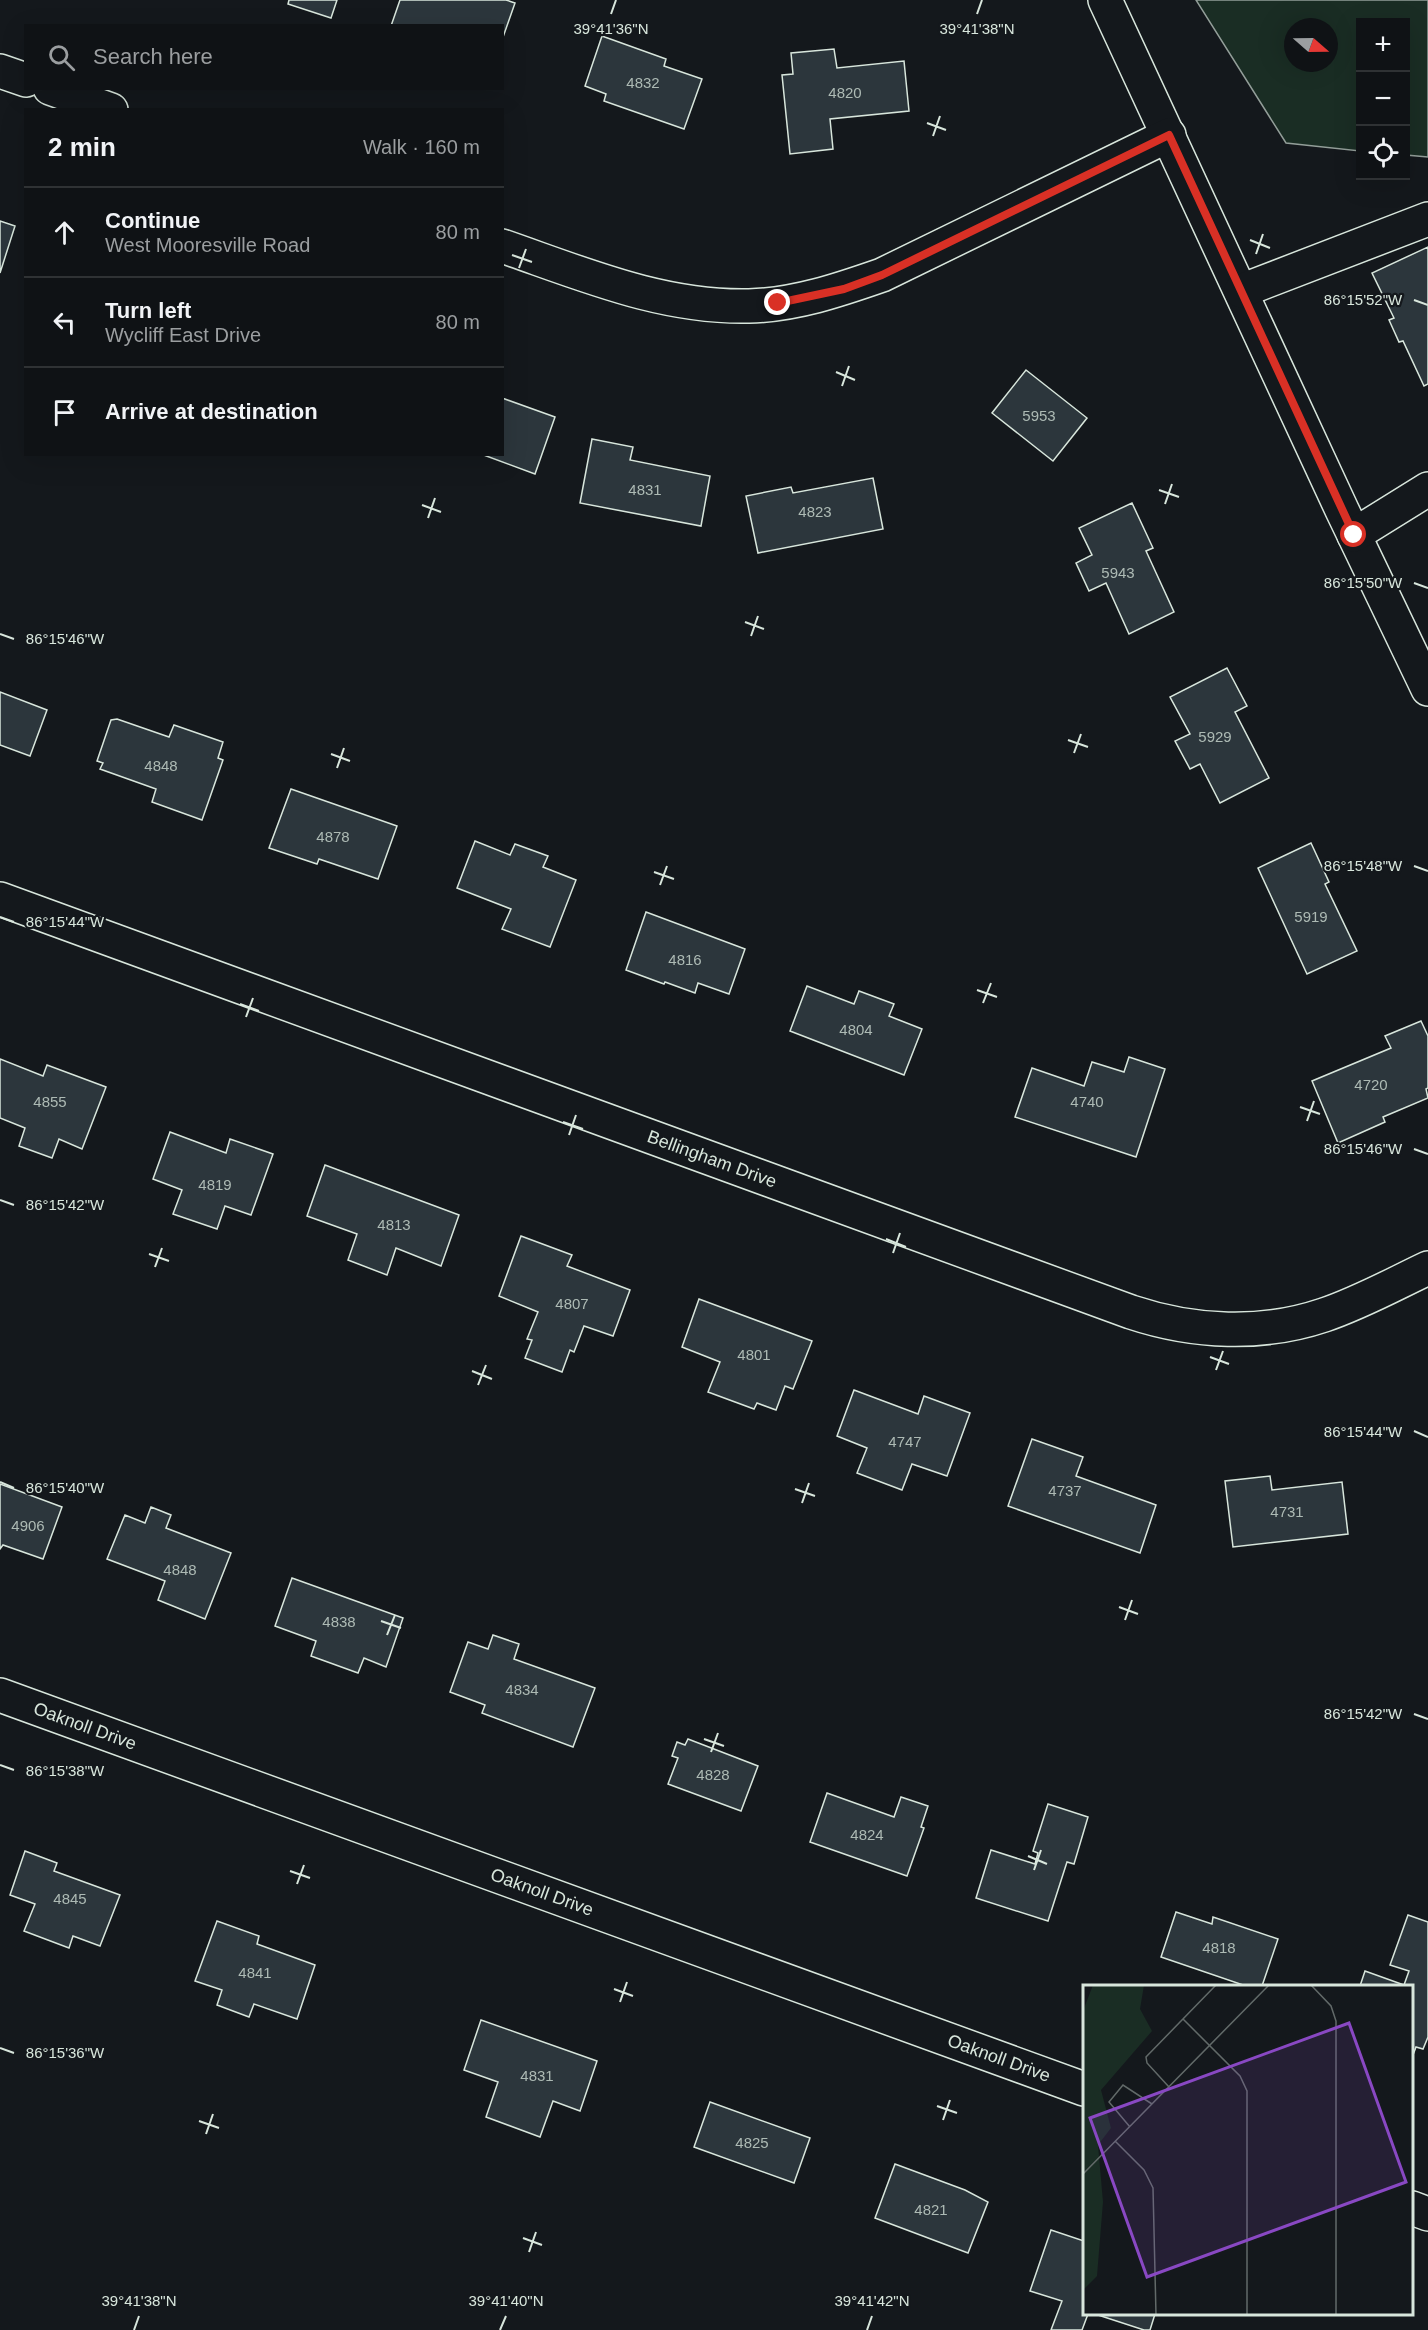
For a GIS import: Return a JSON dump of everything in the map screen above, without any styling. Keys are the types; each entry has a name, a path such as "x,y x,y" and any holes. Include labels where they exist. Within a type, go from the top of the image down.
{"street":[{"path":"1105,0 1428,689"},
{"path":"0,71 24,79"},
{"path":"56,90 105,108"},
{"path":"504,247 632,291 662,298 736,306 778,303 844,289 882,275 1169,135"},
{"path":"1241,291 1428,219"},
{"path":"1354,535 1428,489"},
{"name":"Bellingham Drive","path":"0,899 1166,1323 1235,1330 1288,1324 1324,1315 1428,1268"},
{"name":"Oaknoll Drive","path":"0,1695 1083,2089"},
{"path":"1413,2208 1428,2214"}],"green space":[{"path":"1196,0 1428,0 1428,157 1410,155 1410,18 1356,18 1356,151 1286,143"}],"building":[{"path":"289,0 337,0 331,18 288,4"},
{"path":"400,0 506,0 515,3 504,34 504,24 392,24"},
{"path":"602,36 666,59 664,66 702,79 684,129 604,101 606,94 585,86"},
{"path":"834,49 837,68 904,61 909,111 830,119 833,149 790,154 782,75 793,74 791,53"},
{"path":"0,221 15,226 0,273"},
{"path":"1428,247 1428,384 1424,386 1403,341 1399,342 1389,320 1394,318 1372,273"},
{"path":"1026,370 1087,418 1053,461 992,413"},
{"path":"504,399 555,417 535,474 486,456 504,456"},
{"path":"592,439 633,447 630,460 710,476 701,526 580,503"},
{"path":"873,478 883,529 758,553 746,496 791,487 793,493"},
{"path":"1132,503 1153,548 1146,551 1174,612 1129,634 1106,583 1089,591 1076,563 1092,555 1079,528"},
{"path":"1227,668 1247,706 1235,712 1269,778 1220,803 1200,764 1190,769 1175,741 1190,734 1170,697"},
{"path":"0,692 47,710 30,756 0,745"},
{"path":"117,719 169,737 174,725 223,742 218,758 223,760 202,820 152,802 156,789 100,769 103,763 97,761 111,720"},
{"path":"291,789 397,826 378,879 319,859 317,864 269,848"},
{"path":"475,841 510,855 515,844 548,856 543,867 576,880 550,947 502,929 511,909 457,888"},
{"path":"1311,843 1329,882 1325,884 1357,951 1307,974 1258,868"},
{"path":"646,912 745,949 729,994 698,983 695,993 626,970"},
{"path":"807,986 854,1004 859,991 894,1004 889,1016 922,1029 904,1075 790,1031"},
{"path":"1421,1021 1428,1036 1428,1088 1426,1089 1428,1098 1383,1117 1385,1122 1338,1143 1312,1081 1391,1048 1385,1036"},
{"path":"1129,1057 1165,1069 1136,1157 1015,1117 1032,1068 1084,1086 1092,1062 1124,1072"},
{"path":"0,1059 43,1076 47,1065 106,1087 82,1149 59,1139 52,1158 19,1146 25,1128 0,1118"},
{"path":"170,1132 226,1153 230,1139 273,1154 251,1215 225,1206 217,1229 173,1214 182,1190 153,1179"},
{"path":"325,1165 459,1215 441,1266 396,1248 387,1275 348,1260 357,1234 307,1216"},
{"path":"521,1236 572,1255 567,1266 630,1290 613,1336 584,1326 574,1352 570,1350 562,1372 525,1358 532,1340 527,1339 538,1312 499,1296"},
{"path":"699,1299 812,1341 793,1389 785,1386 776,1410 757,1403 754,1409 708,1392 720,1362 682,1347"},
{"path":"854,1390 918,1414 924,1396 970,1413 947,1476 912,1464 902,1490 857,1473 867,1448 837,1436"},
{"path":"1032,1439 1083,1457 1076,1476 1156,1505 1140,1553 1008,1506"},
{"path":"1270,1476 1272,1490 1342,1482 1348,1534 1233,1547 1225,1481"},
{"path":"0,1484 62,1507 43,1559 3,1545 0,1549"},
{"path":"151,1507 171,1515 166,1528 231,1553 205,1619 158,1600 165,1581 107,1559 125,1515 145,1523"},
{"path":"292,1578 403,1618 386,1667 364,1658 358,1673 311,1656 316,1641 275,1626"},
{"path":"493,1635 519,1644 514,1659 595,1688 573,1747 482,1713 485,1705 450,1692 468,1642 488,1649"},
{"path":"688,1739 758,1766 741,1811 668,1784 678,1758 672,1756 677,1742 685,1745"},
{"path":"827,1793 894,1817 901,1797 928,1806 921,1827 924,1828 907,1876 810,1842"},
{"path":"1048,1804 1088,1817 1074,1864 1067,1862 1048,1921 976,1898 991,1850 1035,1864 1038,1853 1033,1851"},
{"path":"25,1851 57,1863 54,1871 120,1895 100,1946 73,1936 69,1948 24,1931 35,1904 10,1895"},
{"path":"1176,1912 1212,1924 1213,1917 1278,1939 1262,1985 1243,1985 1161,1957"},
{"path":"1408,1915 1428,1922 1428,2037 1423,2049 1416,2047 1413,2055 1413,1985 1404,1985 1409,1971 1390,1965"},
{"path":"217,1921 259,1936 257,1944 315,1965 297,2019 254,2004 249,2017 217,2005 222,1990 195,1981"},
{"path":"1365,1971 1404,1985 1360,1985"},
{"path":"481,2020 597,2061 580,2111 553,2101 540,2137 486,2117 498,2082 464,2070"},
{"path":"710,2102 810,2138 794,2183 694,2147"},
{"path":"895,2164 965,2190 988,2202 968,2253 875,2218"},
{"path":"1051,2230 1083,2241 1083,2315 1088,2315 1082,2330 1051,2330 1062,2301 1030,2291"},
{"path":"1098,2315 1155,2315 1150,2330"}],"route":[{"path":"778,303 844,289 882,275 1169,135 1354,535"}]}
